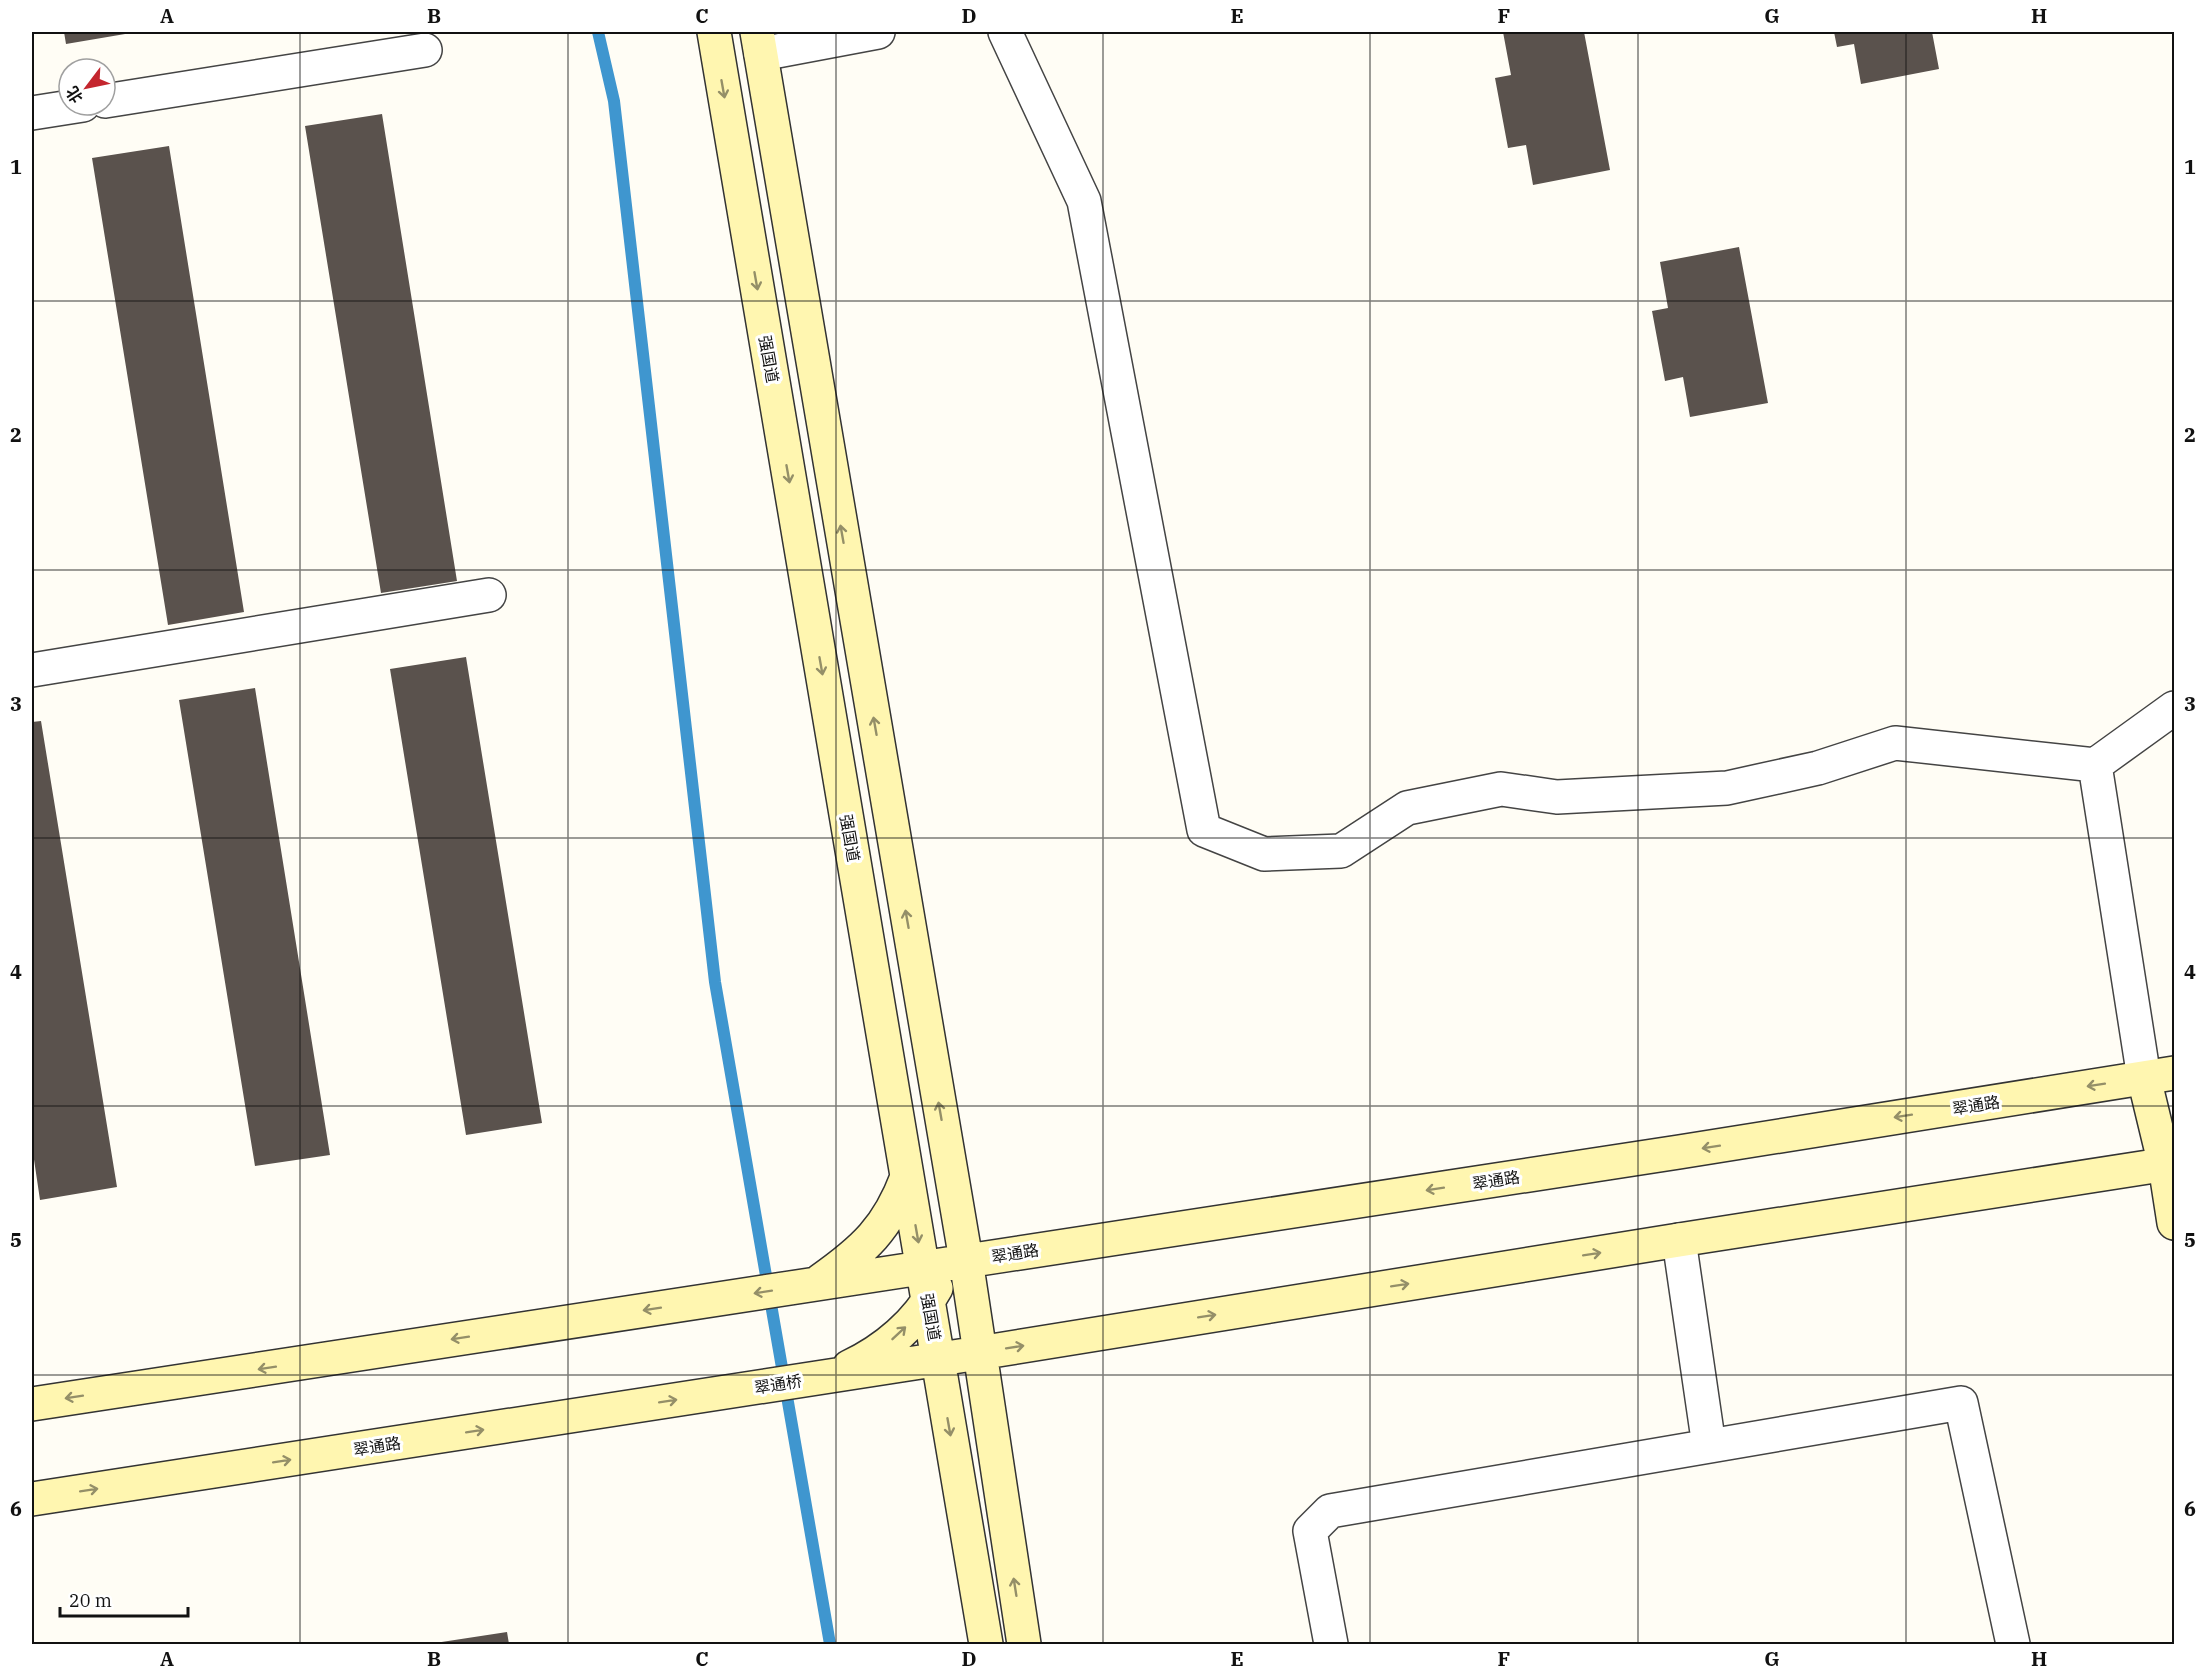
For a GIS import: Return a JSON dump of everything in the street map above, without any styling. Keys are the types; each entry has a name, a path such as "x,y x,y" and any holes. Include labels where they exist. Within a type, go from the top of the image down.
{"main road":[{"name":"强国道","path":"714,32 907,1177 979,1353 1024,1644"},
{"path":"759,43 950,1168 949,1246 943,1275 928,1302 911,1322 876,1352 832,1376"},
{"path":"2159,1075 2175,1222"},
{"name":"翠通路","path":"816,1284 1679,1152 2159,1075"},
{"path":"832,1376 2170,1164"},
{"path":"32,1404 816,1284 866,1246 884,1224 898,1200 907,1177"},
{"name":"强国道","path":"928,1302 986,1644"},
{"name":"翠通桥","path":"723,1393 832,1376"},
{"name":"翠通路","path":"32,1499 723,1393"}],"street":[{"path":"759,43 878,32"},
{"path":"1005,32 1084,201 1204,830 1264,854 1341,851 1407,808 1501,789 1557,797 1727,788 1818,768 1895,743 2095,765 2175,708"},
{"path":"117,99 425,50"},
{"path":"32,113 57,109"},
{"path":"32,670 489,595"},
{"path":"2095,765 2159,1075"},
{"path":"1679,1240 1709,1446"},
{"path":"1331,1644 1310,1531 1330,1511 1961,1403 2013,1644"}],"building":[{"path":"64,32 131,32 131,33 66,44"},
{"path":"1503,32 1584,32 1610,170 1533,185 1526,145 1508,148 1495,78 1511,75"},
{"path":"1834,32 1932,32 1939,69 1861,84 1854,44 1837,47"},
{"path":"382,114 457,581 381,593 305,126"},
{"path":"169,146 244,612 168,625 92,158"},
{"path":"1739,247 1768,403 1690,417 1683,377 1665,381 1652,311 1668,308 1660,262"},
{"path":"466,657 542,1123 466,1135 390,669"},
{"path":"255,688 330,1155 255,1166 179,700"},
{"path":"41,721 117,1187 40,1200 32,1146 32,722"},
{"path":"507,1632 509,1644 435,1644 435,1643"}],"waterway":[{"path":"598,32 614,101 715,982 830,1644"}]}
